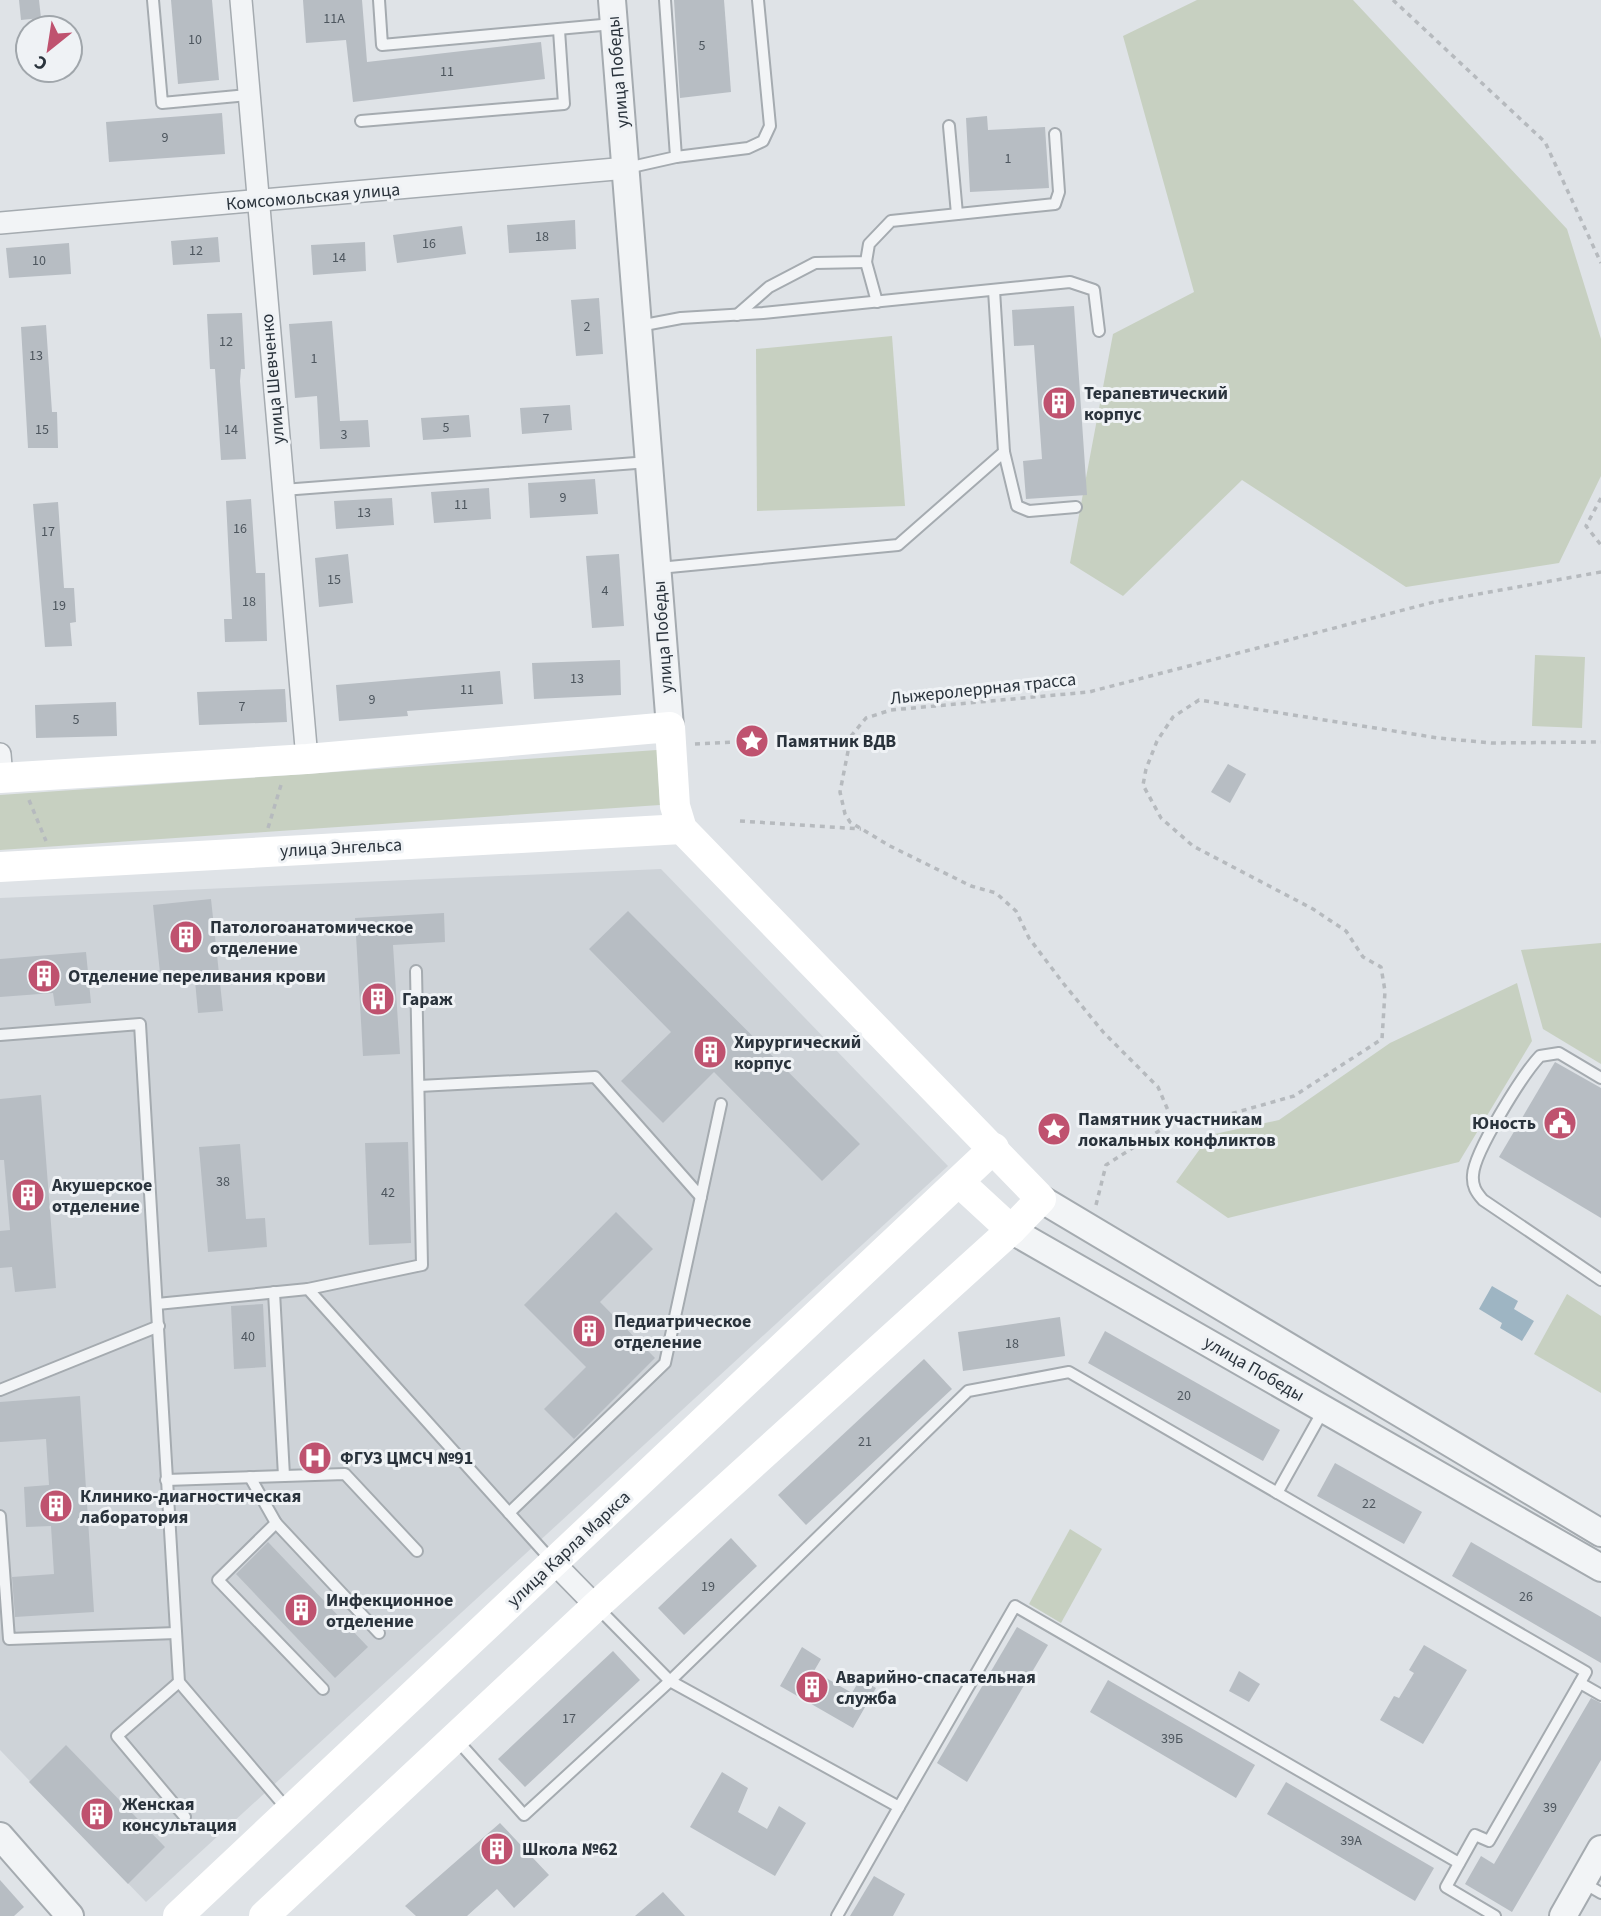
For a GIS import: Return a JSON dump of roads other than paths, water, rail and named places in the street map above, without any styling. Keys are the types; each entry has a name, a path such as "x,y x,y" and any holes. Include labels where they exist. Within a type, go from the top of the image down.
{"main road":[{"path":"5,772 298,759 680,736"},
{"name":"улица Победы","path":"680,736 675,806 682,829 1041,1199"},
{"name":"улица Энгельса","path":"0,867 682,829"},
{"path":"959,1182 994,1148"},
{"name":"улица Победы","path":"959,1182 1011,1230"},
{"name":"улица Карла Маркса","path":"178,1916 959,1182"},
{"path":"264,1916 596,1606 1011,1230 1041,1199"}],"street":[{"name":"улица Шевченко","path":"241,0 283,490 298,759"},
{"name":"улица Победы","path":"612,12 627,168 657,568 680,736"},
{"name":"Комсомольская улица","path":"0,223 257,203 627,168"},
{"name":"улица Победы","path":"1041,1199 1601,1533"},
{"name":"улица Победы","path":"1011,1230 1601,1568"},
{"path":"554,1563 596,1606"},
{"path":"0,1836 62,1913"},
{"path":"1563,1916 1591,1888 1601,1849"}],"lane":[{"path":"153,0 162,103 248,95"},
{"path":"379,0 382,45 559,30 612,12"},
{"path":"665,0 676,157"},
{"path":"627,168 676,157 748,148 763,141 770,126 758,0"},
{"path":"361,121 564,104 559,30"},
{"path":"948,126 957,214"},
{"path":"877,302 866,262 869,244 891,221 1055,204 1059,191 1055,134"},
{"path":"737,315 769,287 815,263 866,262"},
{"path":"639,326 681,318 737,315 1070,282 1094,290 1099,331"},
{"path":"994,290 1004,452 1017,506 1029,511 1076,507"},
{"path":"657,568 898,545 1004,452"},
{"path":"283,490 649,462"},
{"path":"157,1304 308,1289 422,1265 416,971"},
{"path":"0,1035 140,1024 179,1682 289,1811"},
{"path":"1601,1078 1559,1053 1540,1056 1478,1155 1472,1178 1474,1187 1483,1199 1601,1280"},
{"path":"419,1086 595,1076 701,1197"},
{"path":"509,1513 665,1363 721,1104"},
{"path":"308,1289 554,1563"},
{"path":"274,1292 284,1476"},
{"path":"0,1390 159,1326"},
{"path":"455,1738 524,1815 670,1681 968,1391 1069,1372 1586,1672 1489,1841 1475,1835 1446,1887 1495,1916"},
{"path":"1277,1493 1324,1409"},
{"path":"166,1479 345,1474 417,1551"},
{"path":"250,1477 276,1523 379,1633"},
{"path":"0,1516 9,1639 176,1633"},
{"path":"276,1523 219,1580 323,1689"},
{"path":"596,1606 670,1681 899,1807"},
{"path":"836,1916 1015,1606 1459,1863"},
{"path":"179,1682 117,1736 185,1817"},
{"path":"1580,1683 1601,1695"}],"water":[{"path":"1492,1286 1518,1301 1514,1309 1534,1321 1522,1341 1500,1328 1502,1323 1479,1309"}],"place":[{"name":"Терапевтический корпус","path":"1059,403"},
{"name":"Памятник ВДВ","path":"752,741"},
{"name":"Патологоанатомическое отделение","path":"186,937"},
{"name":"Отделение переливания крови","path":"44,976"},
{"name":"Гараж","path":"378,999"},
{"name":"Хирургический корпус","path":"710,1052"},
{"name":"Юность","path":"1560,1123"},
{"name":"Памятник участникам локальных конфликтов","path":"1054,1129"},
{"name":"Акушерское отделение","path":"28,1195"},
{"name":"Педиатрическое отделение","path":"589,1331"},
{"name":"ФГУЗ ЦМСЧ №91","path":"315,1458"},
{"name":"Клинико-диагностическая лаборатория","path":"56,1506"},
{"name":"Инфекционное отделение","path":"301,1610"},
{"name":"Аварийно-спасательная служба","path":"812,1687"},
{"name":"Женская консультация","path":"97,1814"},
{"name":"Школа №62","path":"497,1849"}]}
